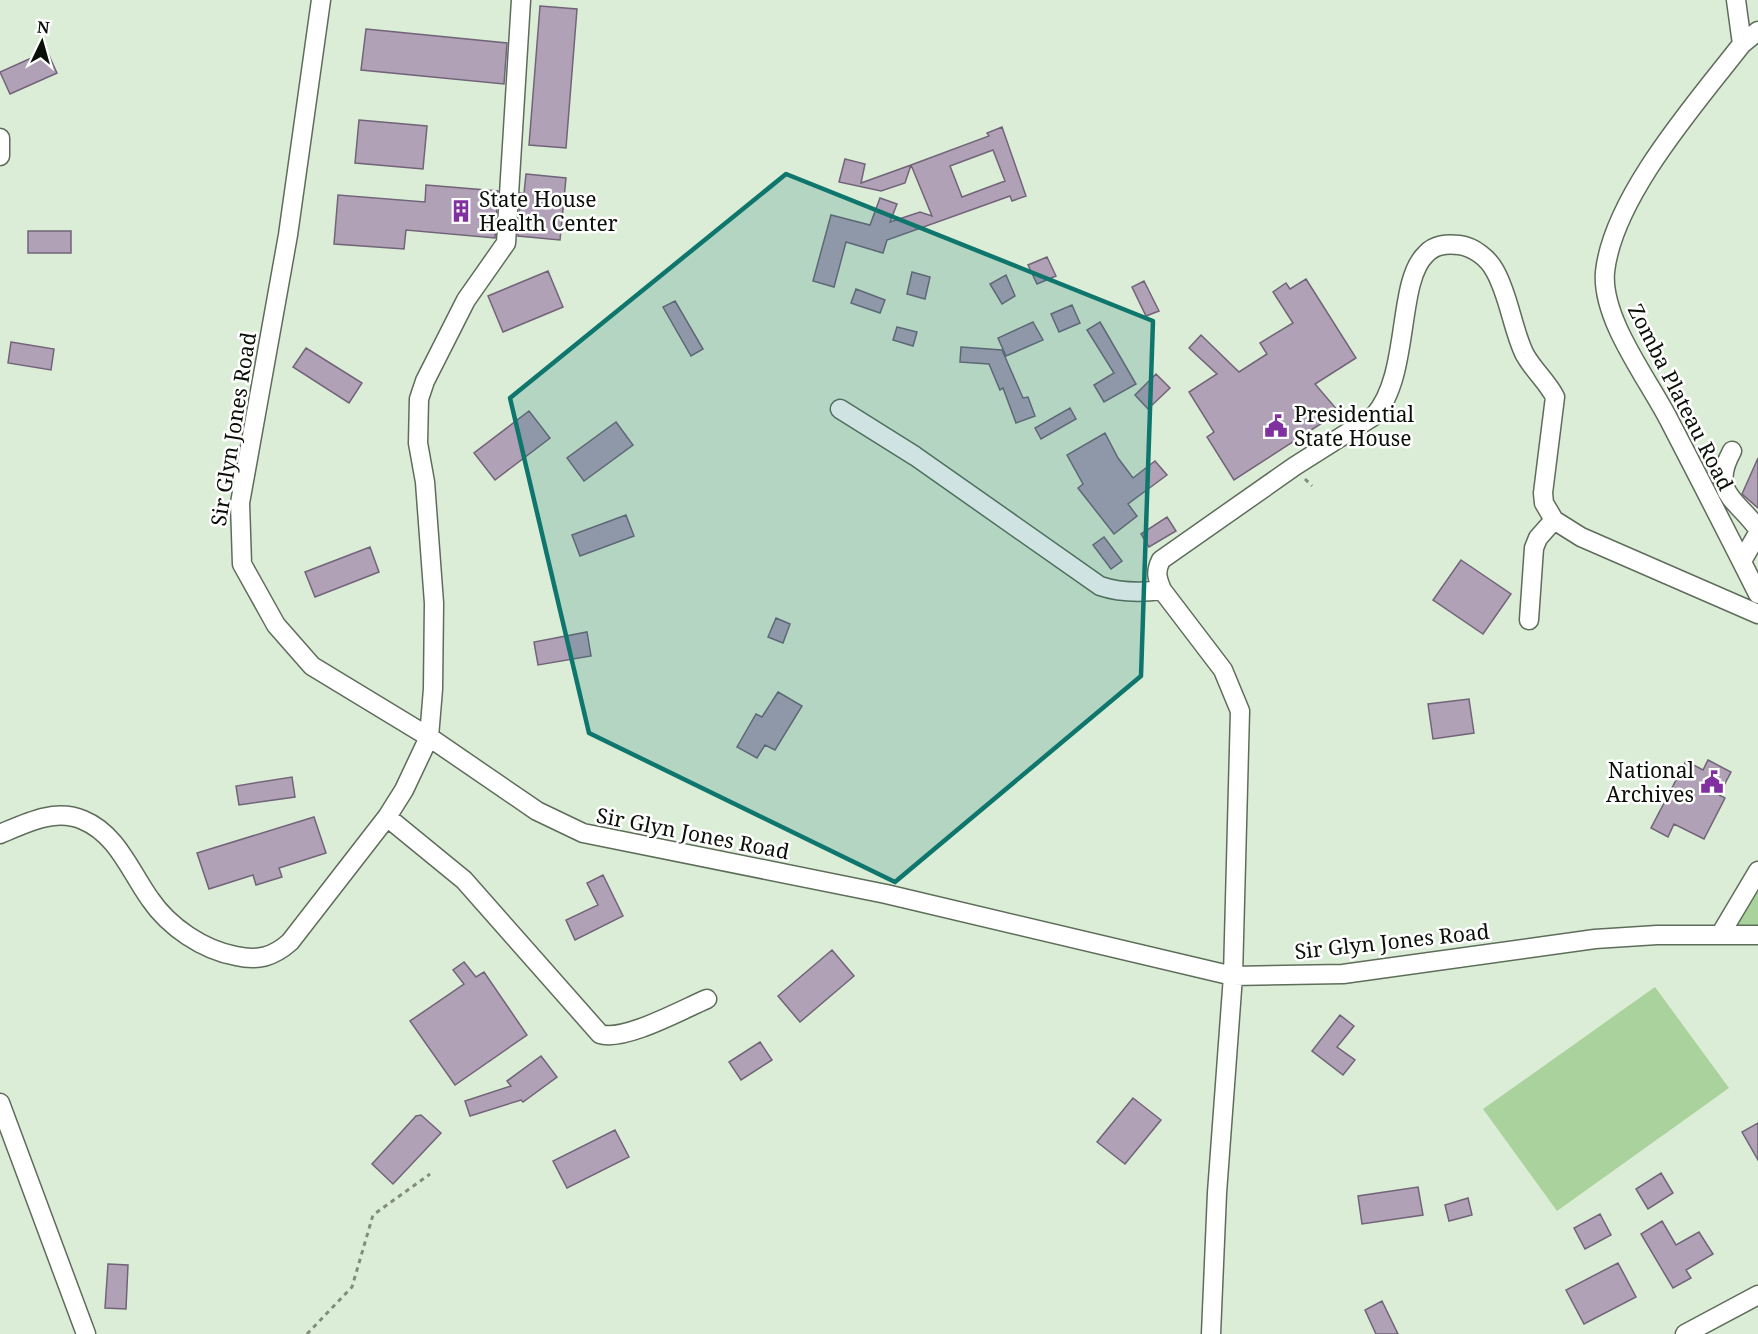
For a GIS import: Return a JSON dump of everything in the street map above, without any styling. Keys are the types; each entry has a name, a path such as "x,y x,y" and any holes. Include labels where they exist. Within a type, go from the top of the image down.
{"street":[{"name":"Sir Glyn Jones Road","path":"321,0 288,235 240,503 242,564 276,625 312,666 429,737 537,811 583,833 886,894 1233,976 1342,974 1595,939 1758,935"},
{"path":"0,834 49,816 81,819 103,830 151,902 189,936 215,952 254,959 269,957 290,942 387,817 409,780 429,737 434,678 434,603 425,482 418,443 419,399 425,381 466,300 506,243 521,0"},
{"path":"1736,0 1742,44"},
{"name":"Zomba Plateau Road","path":"1758,31 1742,44 1640,181 1609,252 1605,285 1609,306 1631,352 1758,594"},
{"path":"0,138 0,156"},
{"path":"1211,1334 1217,1193 1233,976 1240,711 1223,670 1162,590 1157,576 1157,568 1161,560 1294,466 1374,416 1382,408 1396,370 1411,288 1418,263 1436,246 1466,246 1483,256 1495,271 1522,350 1555,397 1543,493 1544,502 1554,520 1581,537 1758,614"},
{"path":"840,409 915,456 1100,585 1115,591 1137,593 1162,590"},
{"path":"1732,451 1723,468 1725,486 1735,506 1758,531 1742,561"},
{"path":"1529,620 1534,548 1538,538 1554,520"},
{"path":"387,817 464,880 600,1034 614,1036 707,999"},
{"path":"1720,935 1758,871"},
{"path":"0,1103 86,1334"},
{"path":"1686,1334 1758,1295"}],"path":[{"path":"307,1334 352,1287 373,1215 430,1174"}],"highlighted area":[{"path":"786,174 1153,321 1141,676 895,882 589,733 510,398"}],"green space":[{"path":"1758,864 1758,931 1715,931"},
{"path":"1655,987 1729,1088 1557,1211 1483,1109"}],"building":[{"path":"540,6 577,9 566,148 529,145"},
{"path":"366,29 507,43 504,84 361,70"},
{"path":"47,51 57,73 10,94 0,72"},
{"path":"359,120 427,126 423,169 355,163"},
{"path":"1002,127 1026,196 1012,201 1010,196 887,240 883,253 846,242 834,287 813,281 831,215 870,225 880,198 897,204 890,222 920,212 932,216 911,165 989,136 987,133","holes":["993,150 1005,181 962,197 950,166"]},
{"path":"845,159 865,164 861,183 911,165 905,183 881,191 839,182"},
{"path":"526,174 566,178 560,240 518,236 520,193 524,193"},
{"path":"426,185 498,191 495,238 406,230 404,249 334,244 338,195 425,202"},
{"path":"28,231 71,231 71,253 28,253"},
{"path":"1047,257 1056,276 1037,284 1028,265"},
{"path":"548,271 563,307 503,332 488,296"},
{"path":"912,272 930,277 925,299 907,294"},
{"path":"1006,275 1015,296 1002,304 990,284"},
{"path":"1306,279 1356,358 1315,384 1339,412 1234,480 1207,437 1214,432 1189,392 1217,374 1189,348 1201,335 1239,372 1267,354 1260,343 1293,323 1273,292 1286,283 1290,289"},
{"path":"1144,281 1159,311 1146,316 1132,287"},
{"path":"856,289 885,300 880,313 851,303"},
{"path":"675,301 703,349 691,356 663,307"},
{"path":"1072,305 1080,323 1059,332 1051,314"},
{"path":"1033,322 1043,340 1006,356 998,338"},
{"path":"1100,322 1136,384 1104,402 1094,385 1114,373 1087,330"},
{"path":"897,327 917,332 913,346 893,340"},
{"path":"11,342 54,349 51,370 8,363"},
{"path":"961,347 1002,350 1023,398 1028,397 1035,416 1016,423 1003,388 1000,390 989,364 960,362"},
{"path":"306,348 362,383 349,403 293,367"},
{"path":"1156,374 1170,388 1148,409 1135,395"},
{"path":"1070,408 1076,419 1041,439 1035,428"},
{"path":"529,411 550,438 495,480 474,453"},
{"path":"616,422 633,445 584,481 567,458"},
{"path":"1105,433 1118,458 1133,478 1155,461 1167,475 1128,504 1137,516 1114,534 1078,488 1083,484 1067,455"},
{"path":"1758,458 1758,508 1742,494"},
{"path":"626,515 634,536 580,556 572,535"},
{"path":"1167,517 1176,531 1149,547 1141,534"},
{"path":"1104,537 1122,561 1111,569 1093,545"},
{"path":"370,547 379,572 315,597 305,572"},
{"path":"1461,560 1511,594 1483,634 1433,600"},
{"path":"776,618 790,624 783,643 768,637"},
{"path":"587,632 591,656 538,665 534,642"},
{"path":"778,692 802,706 775,750 765,745 757,758 737,747 756,714 762,717"},
{"path":"1469,699 1474,733 1433,739 1428,704"},
{"path":"1708,760 1731,772 1719,795 1725,798 1704,839 1674,824 1668,837 1651,828 1686,761 1703,770"},
{"path":"292,777 295,797 239,805 236,786"},
{"path":"314,817 326,853 279,868 282,877 256,885 253,875 209,889 197,853"},
{"path":"603,875 623,916 575,940 566,920 598,905 587,883"},
{"path":"832,950 854,976 800,1022 778,996"},
{"path":"464,962 476,977 484,972 527,1035 455,1085 410,1021 464,984 453,970"},
{"path":"1340,1015 1354,1026 1337,1047 1355,1060 1343,1075 1312,1051"},
{"path":"760,1042 772,1060 741,1080 729,1062"},
{"path":"541,1056 557,1077 523,1102 521,1100 470,1116 465,1101 511,1086 507,1081"},
{"path":"1133,1098 1161,1120 1125,1164 1097,1142"},
{"path":"421,1115 441,1133 393,1184 372,1164 416,1116"},
{"path":"1758,1123 1758,1160 1742,1132"},
{"path":"615,1130 629,1157 567,1188 553,1161"},
{"path":"1661,1173 1673,1193 1648,1209 1636,1189"},
{"path":"1418,1187 1423,1215 1362,1224 1358,1196"},
{"path":"1468,1198 1472,1215 1449,1221 1445,1205"},
{"path":"1600,1214 1611,1235 1585,1249 1574,1228"},
{"path":"1662,1221 1676,1245 1699,1232 1713,1254 1686,1270 1691,1278 1673,1288 1641,1234"},
{"path":"1618,1263 1636,1297 1584,1324 1566,1290"},
{"path":"108,1264 128,1265 126,1309 105,1308"},
{"path":"1382,1301 1398,1334 1376,1334 1365,1310"}],"place":[{"name":"State House Health Center","path":"461,211"},
{"name":"Presidential State House","path":"1276,426"},
{"name":"National Archives","path":"1712,782"}]}
